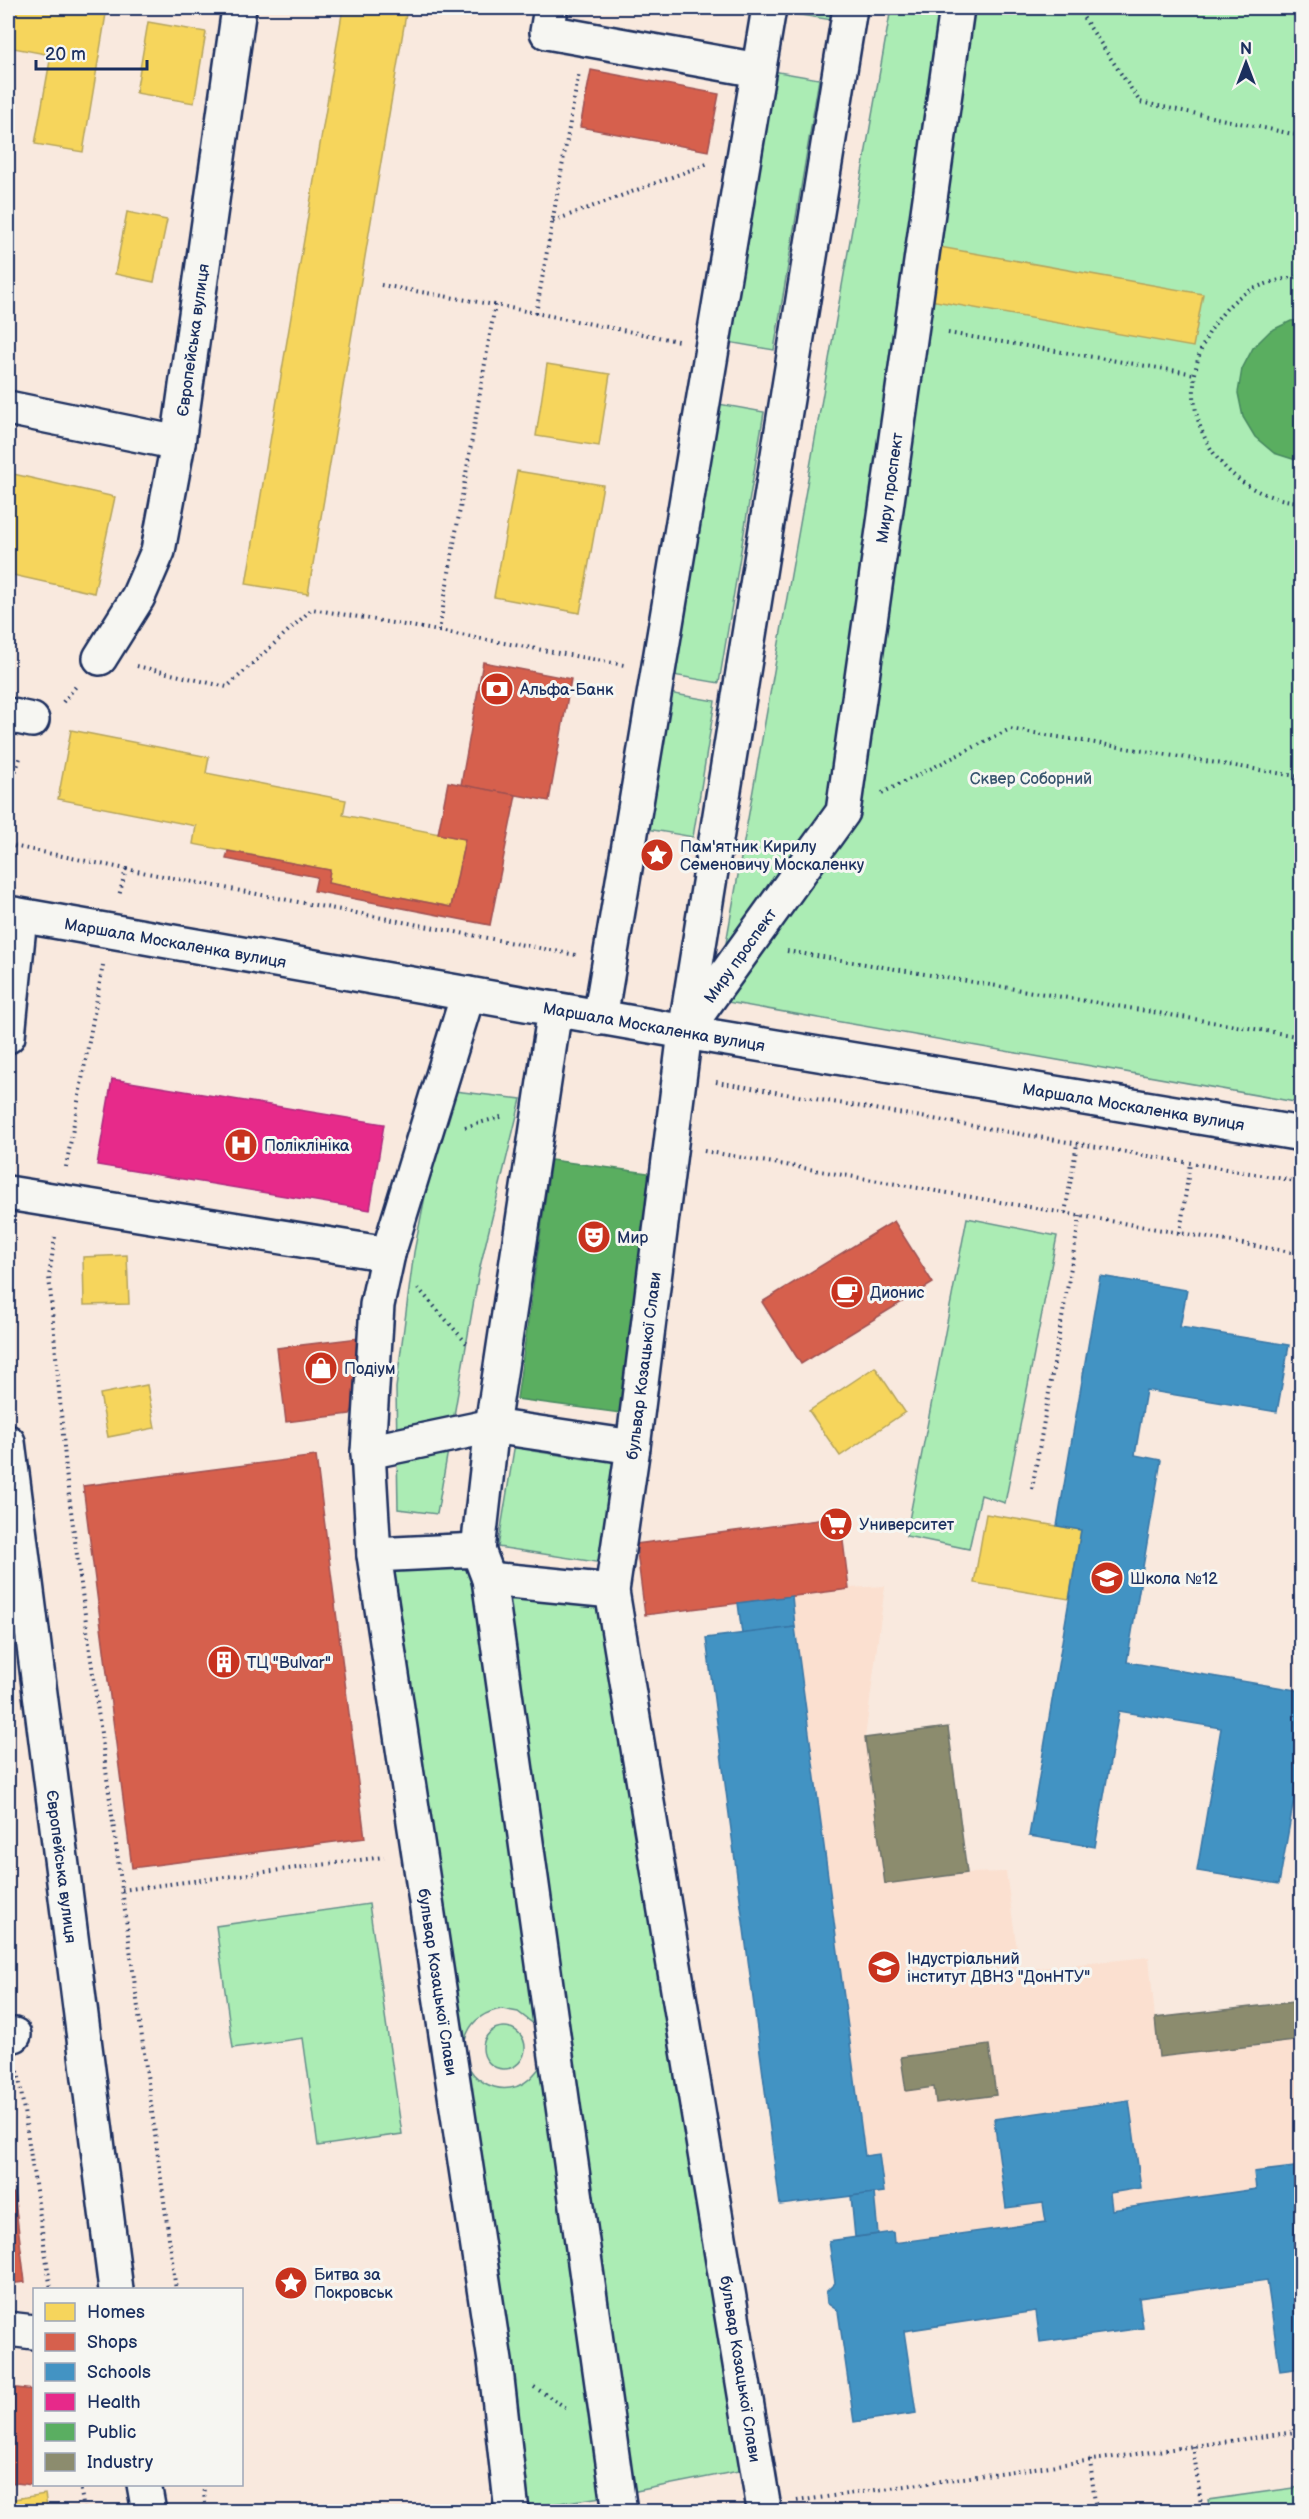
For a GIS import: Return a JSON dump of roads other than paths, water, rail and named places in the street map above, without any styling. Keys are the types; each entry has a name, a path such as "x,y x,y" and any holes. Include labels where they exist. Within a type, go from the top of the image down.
{"street":[{"name":"Європейська вулиця","path":"100,658 138,597 158,551 178,443 239,8"},
{"path":"551,8 547,32 758,70"},
{"path":"600,1018 769,8"},
{"name":"Миру проспект","path":"685,1032 850,8"},
{"name":"Миру проспект","path":"685,1032 843,812 957,8"},
{"path":"8,408 178,443"},
{"path":"8,1036 14,914"},
{"name":"Маршала Москаленка вулиця","path":"14,914 600,1018 1302,1134"},
{"name":"бульвар Козацької Слави","path":"468,994 388,1254 377,1305 368,1452 374,1555 495,2361 512,2511"},
{"path":"555,1010 492,1426 483,1564 620,2511"},
{"name":"бульвар Козацької Слави","path":"685,1032 633,1447 612,1591 764,2509"},
{"path":"8,1193 388,1254"},
{"path":"368,1452 492,1426 633,1447"},
{"name":"Європейська вулиця","path":"8,1442 116,2288"},
{"path":"374,1555 483,1564 612,1591"},
{"path":"8,2329 33,2332"},
{"path":"144,2486 149,2511"}],"place":[{"name":"Альфа-Банк","path":"497,689"},
{"name":"Пам'ятник Кирилу Семеновичу Москаленку","path":"657,855"},
{"name":"Поліклініка","path":"241,1145"},
{"name":"Мир","path":"594,1237"},
{"name":"Дионис","path":"847,1292"},
{"name":"Подіум","path":"321,1368"},
{"name":"Университет","path":"836,1524"},
{"name":"Школа №12","path":"1107,1578"},
{"name":"ТЦ \"Bulvar\"","path":"224,1662"},
{"name":"Індустріальний інститут ДВНЗ \"ДонНТУ\"","path":"884,1967"},
{"name":"Битва за Покровськ","path":"291,2283"}],"park label":[{"name":"Сквер Соборний","path":"1031,778"}]}
